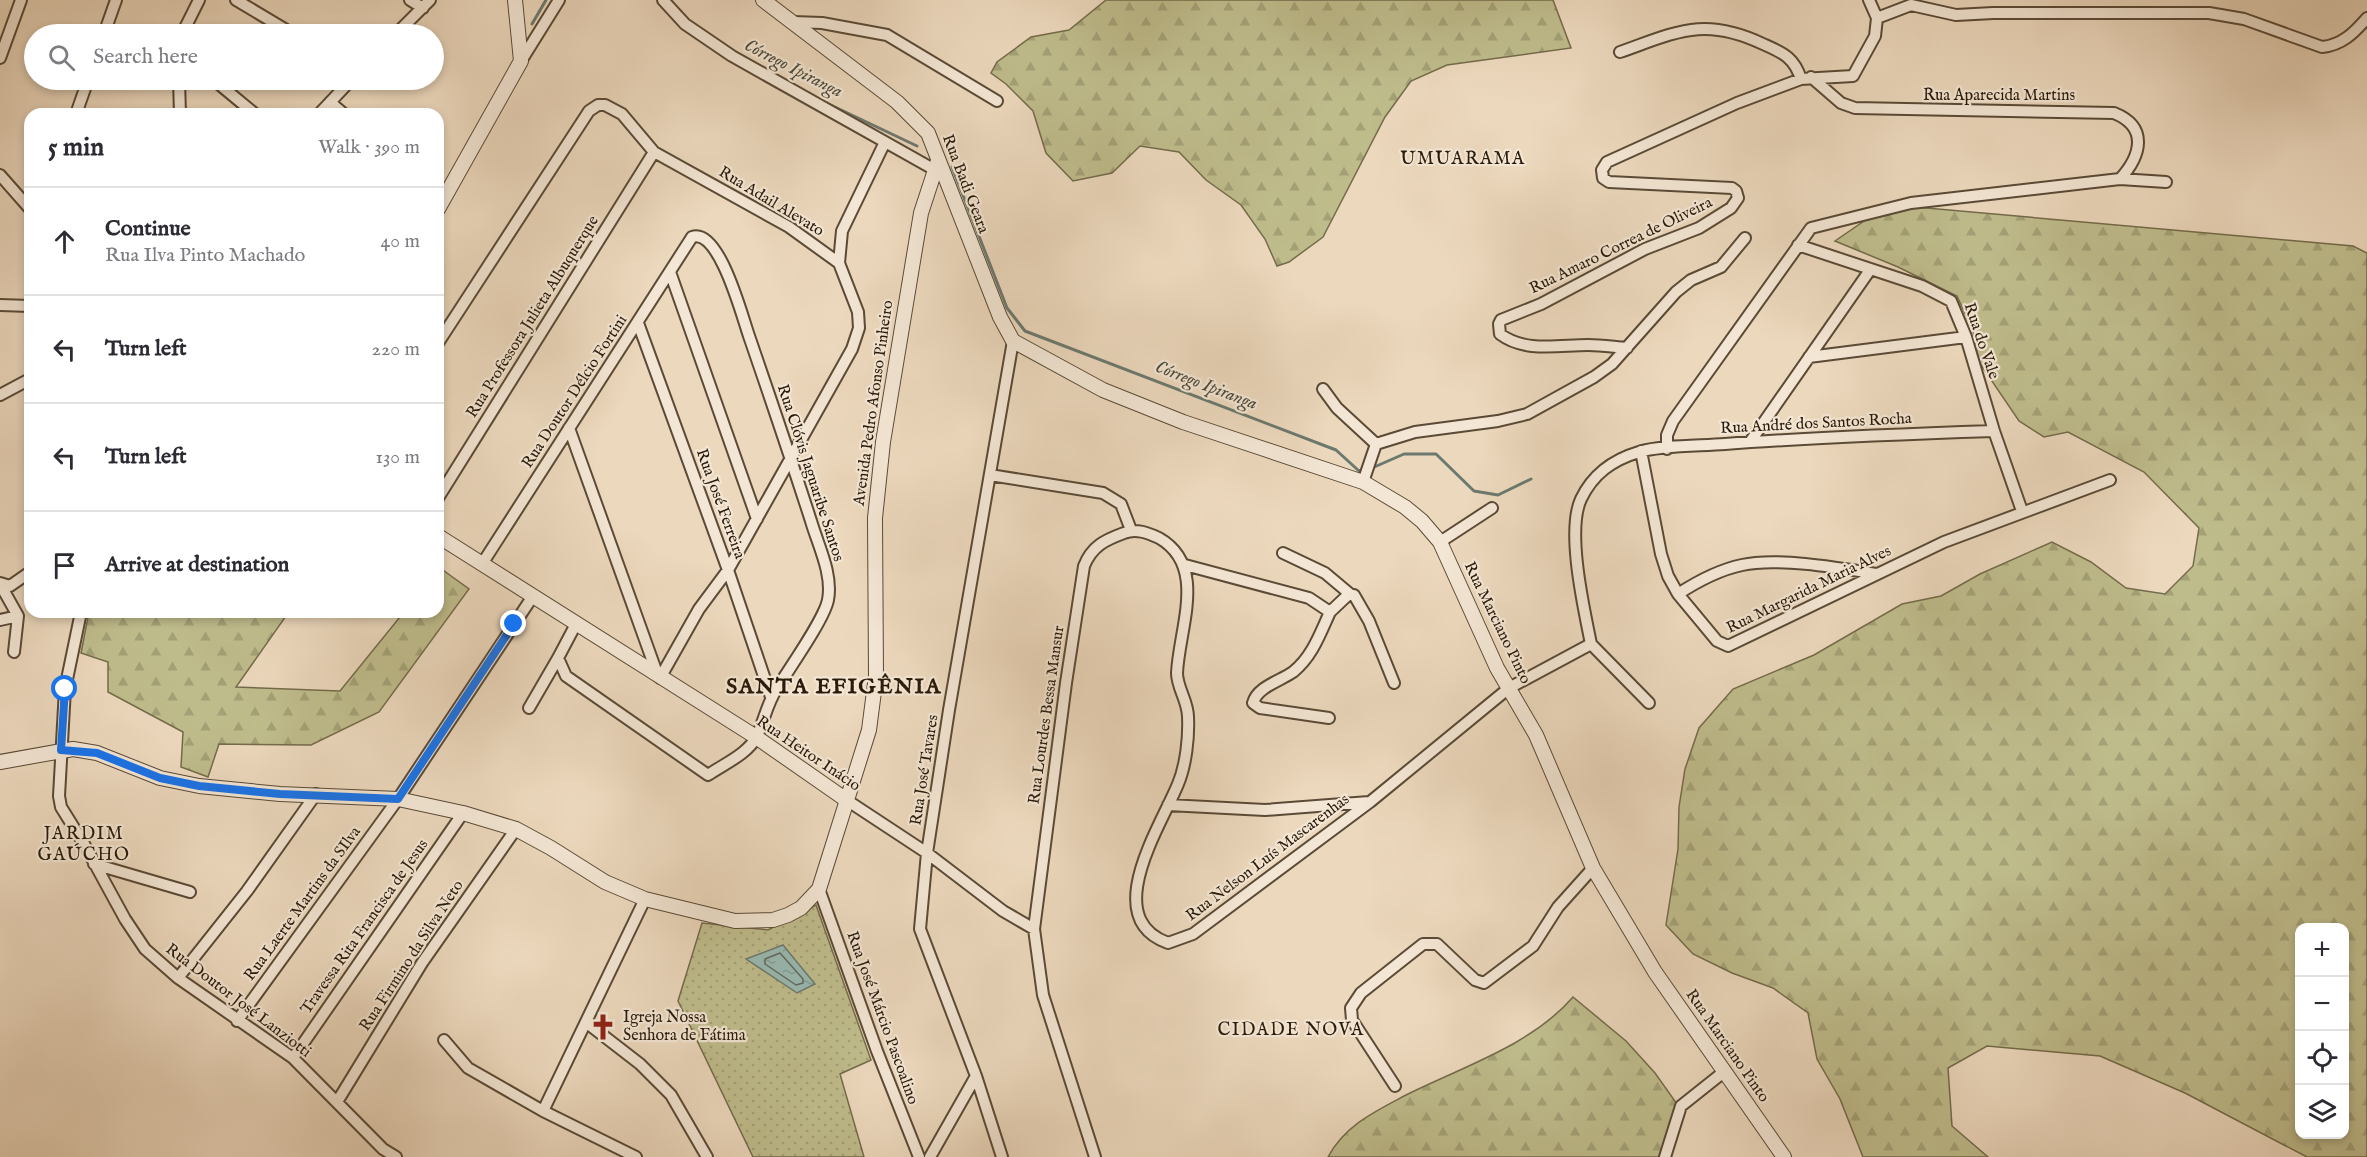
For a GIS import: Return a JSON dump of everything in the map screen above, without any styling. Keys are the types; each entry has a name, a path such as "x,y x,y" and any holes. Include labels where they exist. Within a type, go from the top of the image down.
{"street":[{"path":"0,58 21,0"},
{"path":"108,24 116,0"},
{"path":"187,24 199,0"},
{"path":"236,0 276,24"},
{"path":"410,0 427,4"},
{"path":"515,0 521,61"},
{"path":"444,193 559,0"},
{"path":"663,0 697,33 790,90 885,142 937,165"},
{"name":"Rua Badi Geara","path":"763,0 914,117 928,134 937,165 1000,317 1013,341"},
{"path":"1869,0 1877,18 1911,5 1962,15 2209,13 2244,19 2322,47 2334,46 2351,36 2367,18"},
{"path":"406,24 427,4"},
{"name":"Rua Amaro Correa de Oliveira","path":"1627,348 1591,345 1542,347 1515,343 1500,334 1499,324 1501,320 1540,304 1645,249 1699,228 1731,208 1738,198 1736,191 1723,186 1609,182 1603,178 1602,170 1607,162 1737,103 1806,78 1853,76 1875,36 1877,18"},
{"path":"793,22 822,22 887,35 997,101"},
{"name":"Rua Aparecida Martins","path":"1620,52 1679,32 1720,28 1746,36 1786,54 1806,78 1841,103 1855,108 2114,113 2126,117 2133,124 2137,140 2138,153 2133,164 2120,179"},
{"path":"78,108 84,90"},
{"path":"179,90 180,108"},
{"path":"226,90 248,108"},
{"path":"324,108 341,90"},
{"path":"330,102 337,108"},
{"name":"Rua Adail Alevato","path":"444,334 589,111 598,105 605,105 622,114 654,152 789,227 839,263"},
{"path":"659,677 699,609 728,570 792,460 852,349 859,328 858,312 839,263 842,231 885,142"},
{"name":"Rua Professora Julieta Albuquerque","path":"444,488 654,152"},
{"name":"Avenida Pedro Afonso Pinheiro","path":"819,890 845,798 869,730 876,676 875,518 883,442 921,213 937,165"},
{"path":"0,175 24,202"},
{"path":"1667,449 1667,435 1673,421 1811,228 1911,203 2120,179 2166,182"},
{"name":"Rua Clóvis Jaguaribe Santos","path":"558,658 566,676 708,775 747,749 756,737 771,698 827,603 829,579 792,460 719,255 705,237 699,235 692,237"},
{"name":"Rua Doutor Délcio Fortini","path":"482,564 692,237"},
{"path":"1377,444 1415,432 1498,421 1527,414 1594,377 1612,364 1676,292 1691,280 1721,267 1745,238"},
{"name":"Rua do Vale","path":"1798,245 1923,286 1947,297 1953,304 1966,337 1994,431 2022,511"},
{"path":"1749,442 1870,270"},
{"path":"670,272 758,519"},
{"path":"0,305 24,306"},
{"name":"Rua José Ferreira","path":"638,323 728,570 771,698"},
{"path":"1809,357 1966,337"},
{"name":"Rua José Tavares","path":"1002,1157 976,1076 920,928 927,853 1013,341"},
{"name":"Rua Marciano Pinto","path":"1013,341 1103,390 1183,422 1364,480 1406,507 1422,521 1440,542 1497,668 1536,735 1593,868 1655,972 1784,1157"},
{"path":"0,395 24,382"},
{"path":"1323,389 1337,408 1377,444"},
{"path":"569,428 659,677"},
{"name":"Rua André dos Santos Rocha","path":"1641,451 1749,442 1994,431"},
{"path":"1364,480 1377,444"},
{"path":"1641,451 1602,470 1580,500 1576,512 1576,549 1591,644 1649,703"},
{"name":"Rua Margarida Maria Alves","path":"1641,451 1661,554 1678,594 1717,641 1728,646 1944,543 2022,511 2110,480"},
{"path":"990,475 1103,493 1121,504 1131,530 1141,531 1165,542 1172,547 1185,565 1309,598 1330,612"},
{"path":"1440,542 1492,508"},
{"name":"Rua Lourdes Bessa Mansur","path":"1034,929 1066,683 1084,566 1093,549 1104,541 1131,530"},
{"name":"Rua Heitor Inácio","path":"444,540 756,737 927,853 1003,911 1034,929"},
{"path":"1283,553 1325,573 1360,602 1394,682"},
{"path":"1678,594 1712,574 1749,564 1796,565 1877,574"},
{"name":"Rua Nelson Luís Mascarenhas","path":"1185,565 1188,588 1177,674 1189,713 1188,730 1179,783 1137,878 1136,908 1147,930 1157,939 1168,943 1193,934 1370,802 1509,688 1591,644"},
{"path":"14,652 18,616 3,584 24,575"},
{"path":"1329,718 1260,708 1253,703 1258,693 1293,672 1307,659 1330,612 1350,594"},
{"name":"Rua Laerte Martins da SIlva","path":"237,1021 398,799 533,596"},
{"path":"0,620 18,616"},
{"name":"Rua Doutor José Lanziotti","path":"80,618 65,689 61,750 61,807 94,864 145,949 178,978 292,1058 383,1149 396,1157"},
{"path":"529,708 576,624"},
{"path":"0,762 61,750 97,753 160,778 199,786 398,799 463,813 516,829 605,882 645,899 735,921 773,920 801,908 819,890"},
{"path":"178,978 247,891 316,794"},
{"path":"1168,805 1265,810 1370,802"},
{"name":"Travessa Rita Francisca de Jesus","path":"292,1058 463,813"},
{"name":"Rua Firmino da Silva Neto","path":"337,1102 422,963 516,829"},
{"path":"94,864 190,892"},
{"path":"1395,1086 1352,1020 1351,1008 1361,993 1423,944 1437,944 1475,980 1484,983 1533,946 1558,907 1593,868"},
{"name":"Rua José Márcio Pascoalino","path":"819,890 919,1157"},
{"path":"543,1111 645,899"},
{"path":"1034,929 1043,995 1095,1157"},
{"path":"587,1023 640,1064 671,1095 707,1157"},
{"path":"444,1040 468,1068 543,1111 636,1157"},
{"path":"1665,1157 1681,1106 1725,1071"},
{"path":"930,1157 976,1076"}],"green space":[{"path":"1106,0 1553,0 1571,48 1447,65 1411,81 1385,117 1323,237 1289,262 1277,266 1265,239 1241,205 1206,180 1179,152 1140,146 1112,173 1073,181 1046,153 1033,111 1006,84 991,73 997,62 1031,37 1069,30"},
{"path":"1915,207 2353,246 2367,253 2367,1157 2307,1157 2185,1093 2100,1056 1987,1046 1948,1068 1952,1126 1988,1157 1863,1157 1840,1099 1817,1059 1808,1013 1773,988 1732,973 1693,954 1666,925 1678,849 1679,807 1685,769 1699,728 1733,689 1814,655 1902,604 1941,596 1980,574 2052,542 2091,562 2126,588 2165,594 2193,566 2199,528 2144,472 2068,432 2044,437 2019,421 1979,362 1973,331 1957,296 1898,267 1835,241 1870,217"},
{"path":"444,571 469,589 379,712 311,745 219,744 208,777 181,767 183,732 108,692 108,662 81,653 88,618 285,618 236,687 340,691 399,618 444,618"},
{"path":"816,905 871,1060 840,1074 864,1157 753,1157 678,1001 702,923 768,930"},
{"path":"1573,997 1626,1041 1655,1073 1682,1111 1668,1150 1659,1157 1328,1157 1343,1136 1362,1120 1406,1095 1517,1042 1556,1014"}],"water":[{"path":"783,945 815,984 797,993 746,959"}],"waterway":[{"path":"532,24 546,0"},
{"name":"Córrego Ipiranga","path":"818,99 917,146"},
{"name":"Córrego Ipiranga","path":"952,167 1007,308 1025,331 1336,450 1359,471 1365,469"},
{"name":"Córrego Ipiranga","path":"1372,468 1404,454 1436,454 1474,491 1498,495 1531,479"}],"place":[{"name":"Igreja Nossa Senhora de Fátima","path":"603,1027"}],"district":[{"name":"UMUARAMA","path":"1463,159"},
{"name":"SANTA EFIGÊNIA","path":"834,687"},
{"name":"JARDIM GAÚCHO","path":"84,844"},
{"name":"CIDADE NOVA","path":"1291,1030"}],"route":[{"path":"65,689 61,750 73,749 97,753 160,778 199,786 280,794 398,799 514,624"}]}
